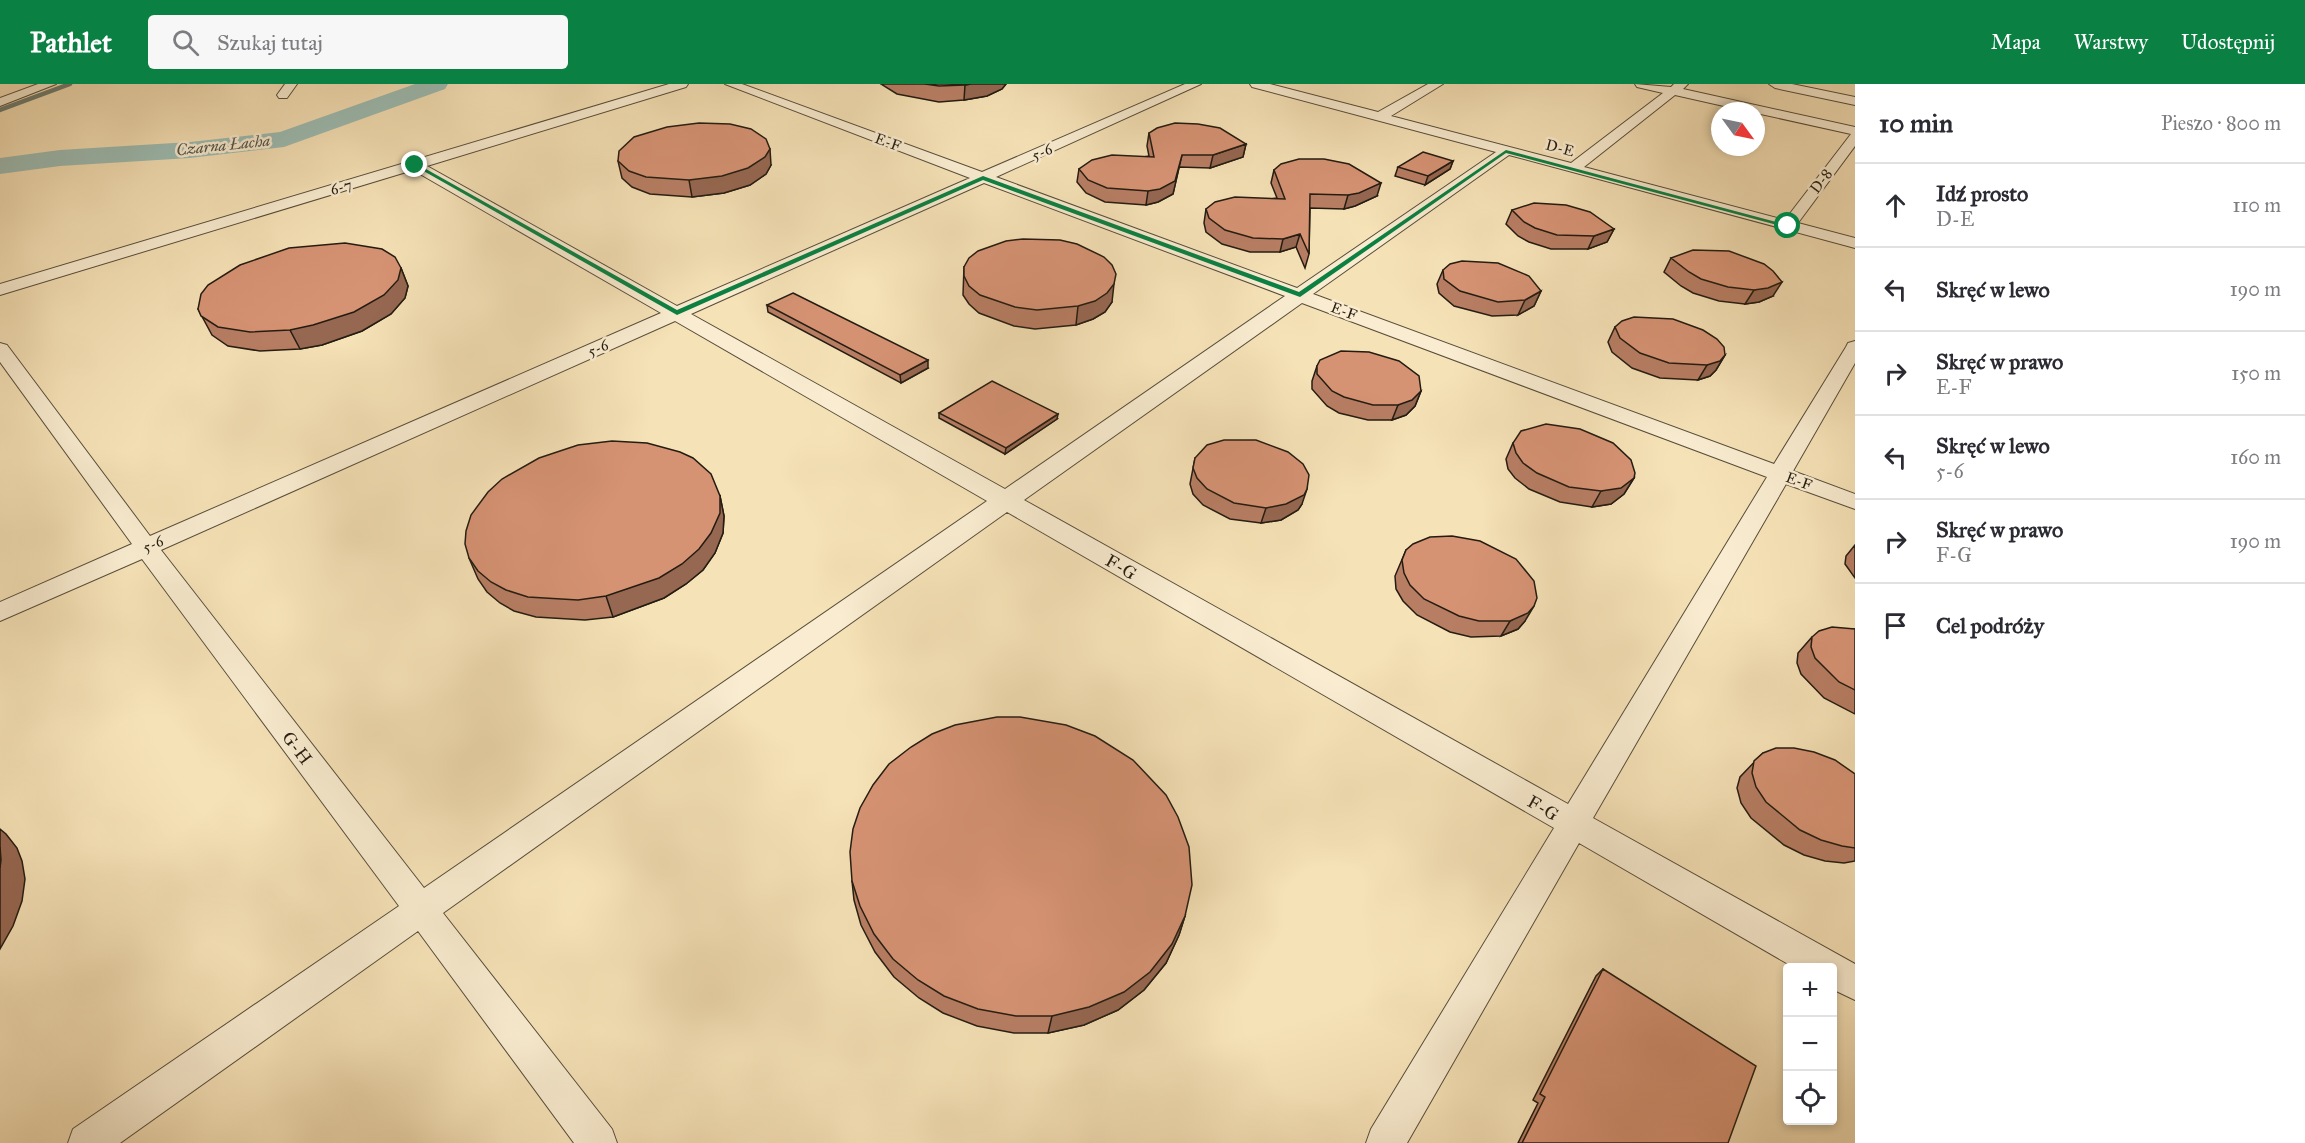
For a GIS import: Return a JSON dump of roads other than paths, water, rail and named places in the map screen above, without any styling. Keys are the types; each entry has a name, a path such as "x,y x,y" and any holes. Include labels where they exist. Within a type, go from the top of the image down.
{"street":[{"path":"0,102 50,84"},
{"path":"283,95 291,84"},
{"name":"6-7","path":"0,290 682,84"},
{"name":"E-F","path":"731,84 1855,502"},
{"name":"5-6","path":"0,612 1195,84"},
{"name":"D-E","path":"1256,84 1855,243"},
{"path":"1378,117 1437,84"},
{"path":"1641,84 1678,88 1855,131"},
{"path":"1775,84 1855,100"},
{"path":"1572,169 1678,88"},
{"name":"D-8","path":"1788,226 1855,137"},
{"path":"87,1143 1506,151"},
{"name":"F-G","path":"415,165 1819,963"},
{"path":"1385,1143 1855,347"},
{"name":"G-H","path":"0,349 146,547 598,1143"},
{"path":"1837,972 1855,983"}],"waterway":[{"path":"0,110 70,84"},
{"name":"Czarna Łacha","path":"0,166 60,158 190,150 284,139 437,84"}]}
